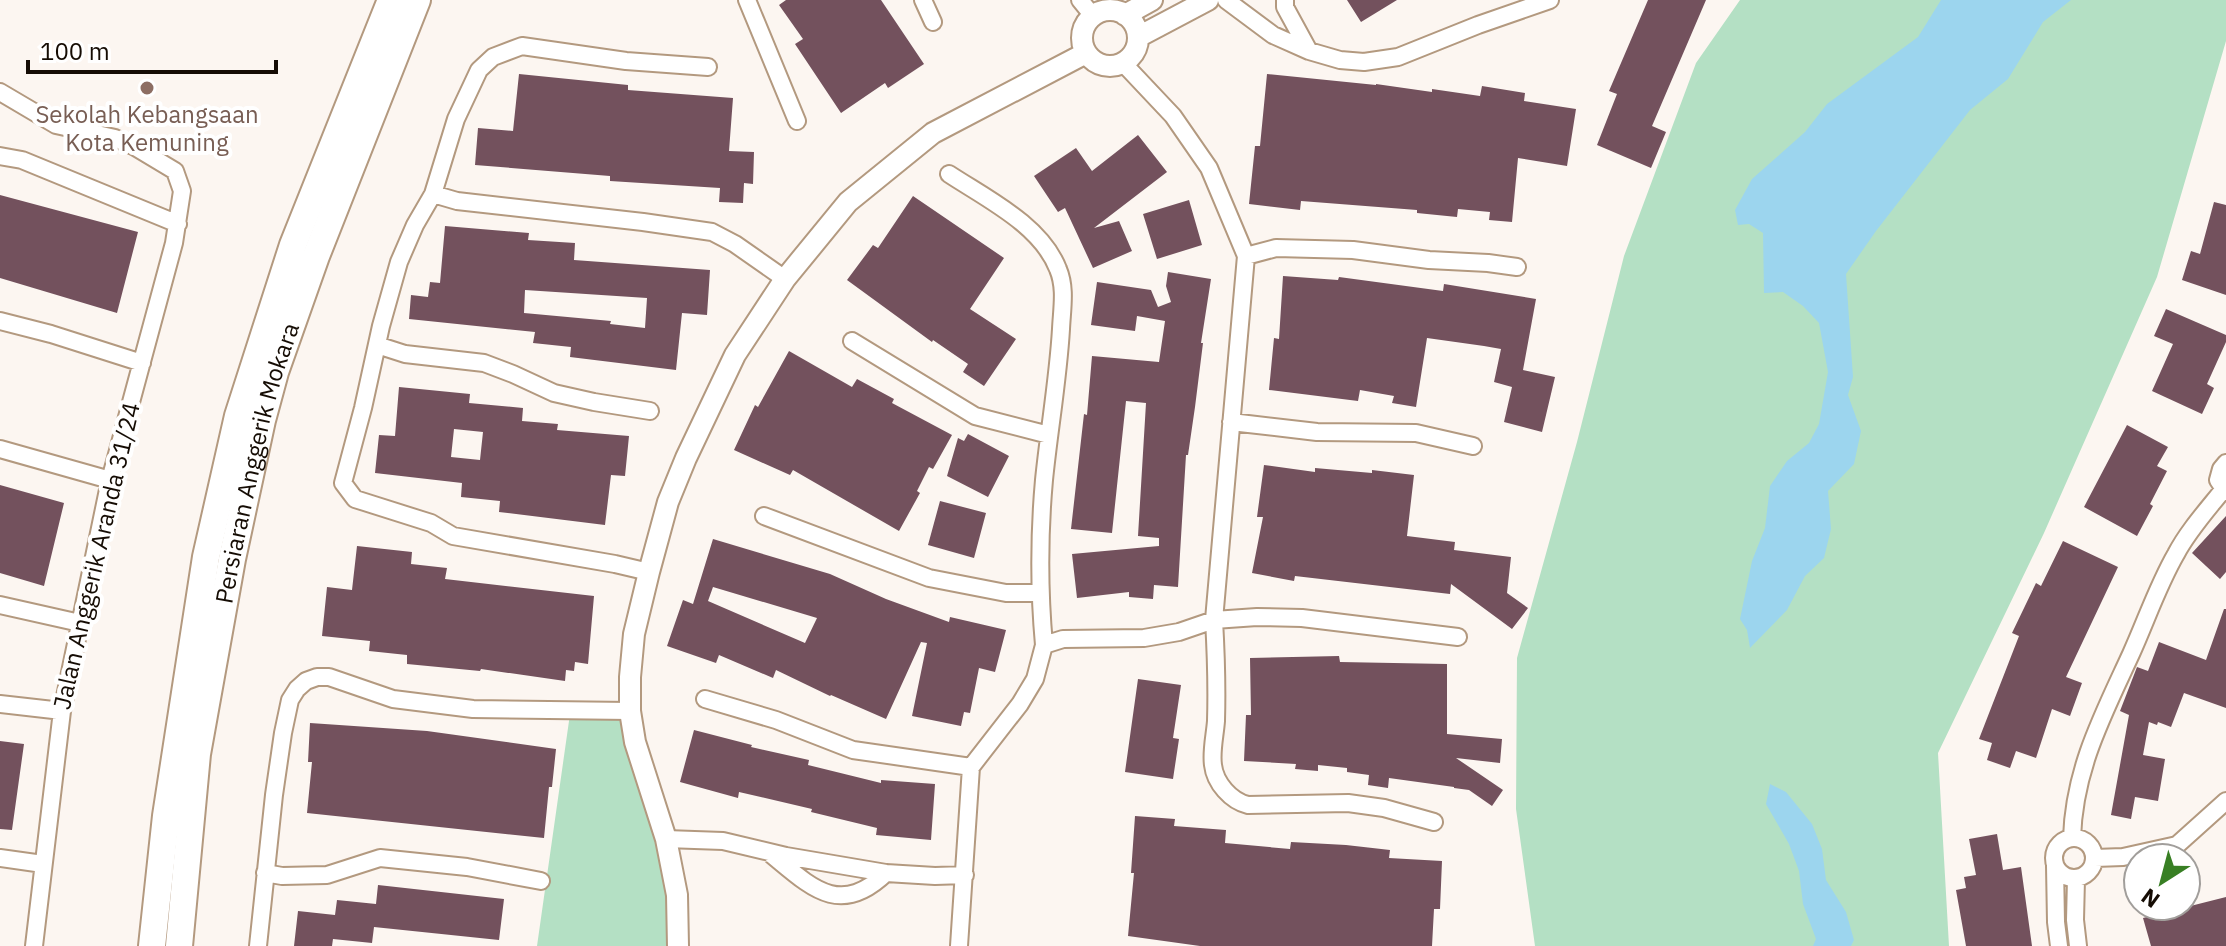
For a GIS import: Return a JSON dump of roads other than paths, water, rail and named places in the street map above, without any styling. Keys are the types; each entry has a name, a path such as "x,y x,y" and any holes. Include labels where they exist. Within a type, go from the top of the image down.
{"main road":[{"name":"Persiaran Anggerik Mokara","path":"152,946 166,816 206,557 238,416 293,245 391,0"},
{"name":"Persiaran Anggerik Mokara","path":"179,946 197,754 232,559 262,420 275,372 316,256 417,0"}],"street":[{"path":"747,0 797,121"},
{"path":"923,0 933,22"},
{"path":"1125,15 1152,0"},
{"path":"1138,37 1208,0"},
{"path":"1226,0 1273,35 1309,51 1340,60 1364,62 1398,57 1550,0"},
{"path":"1285,0 1285,7 1309,51"},
{"path":"1087,8 1125,15 1134,24 1138,37 1131,57 1115,66 1099,64 1086,53 1082,33 1087,8"},
{"path":"649,572 453,536 431,523 355,499 343,483 399,262 433,194 456,119 479,70 493,57 522,46 626,61 708,67"},
{"path":"678,946 677,895 666,839 635,742 630,711 631,653 668,502 686,458 735,355 785,279 848,202 933,133 1086,53"},
{"path":"1123,63 1173,116 1209,168 1246,256 1214,620 1217,673 1213,766 1219,781 1227,794 1238,803 1248,805 1348,803 1384,808 1434,822"},
{"name":"Jalan Anggerik Aranda 31/24","path":"0,92 56,125 115,138 135,147 175,171 182,191 178,224 110,480 62,711 34,946"},
{"path":"0,156 22,160 178,224"},
{"path":"949,174 1018,219 1046,248 1064,287 1040,535 1039,593 1044,645 1035,679 1020,704 971,767 959,946"},
{"path":"433,194 457,201 712,232 785,279"},
{"path":"1246,256 1276,248 1353,250 1517,267"},
{"path":"0,321 142,363"},
{"path":"852,341 975,416 1049,435"},
{"path":"377,345 405,354 484,363 554,393 650,411"},
{"path":"1231,422 1317,432 1416,433 1473,446"},
{"path":"0,449 110,480"},
{"path":"2072,838 2073,810 2080,773 2097,726 2176,553 2202,516 2225,491 2220,486 2219,474 2226,463"},
{"path":"764,516 929,578 1006,593 1039,593"},
{"path":"0,605 80,623"},
{"path":"1044,645 1063,639 1144,638 1179,632 1214,620 1257,617 1302,618 1458,637"},
{"path":"258,946 283,733 290,700 306,681 329,677 393,699 473,709 630,711"},
{"path":"705,699 776,720 853,750 971,767"},
{"path":"0,704 62,711"},
{"path":"2095,858 2123,857 2177,845 2226,801"},
{"path":"2055,866 2067,878 2076,879 2087,874 2094,864 2093,850 2088,843 2072,838 2065,840 2055,851 2055,866 2056,922 2059,946"},
{"path":"666,839 723,841 886,873 965,875"},
{"path":"767,851 804,882 826,894 858,894 872,887 886,873"},
{"path":"0,858 43,864"},
{"path":"265,873 282,876 327,875 380,858 467,867 541,881"},
{"path":"2076,879 2078,946"}],"water":[{"path":"1941,0 2071,0 2043,22 2008,79 1970,110 1846,274 1853,377 1848,395 1861,431 1854,464 1828,491 1831,529 1824,558 1805,576 1787,610 1750,648 1747,630 1740,619 1752,561 1765,528 1770,486 1787,461 1809,443 1819,424 1828,372 1819,323 1803,306 1783,292 1764,293 1763,233 1749,224 1738,225 1735,210 1752,179 1805,132 1827,104 1918,37"},
{"path":"1770,784 1786,792 1812,824 1822,849 1826,880 1846,912 1854,940 1851,946 1813,946 1816,939 1803,904 1799,871 1789,844 1766,804"}],"place":[{"name":"Sekolah Kebangsaan Kota Kemuning","path":"147,88"}]}
